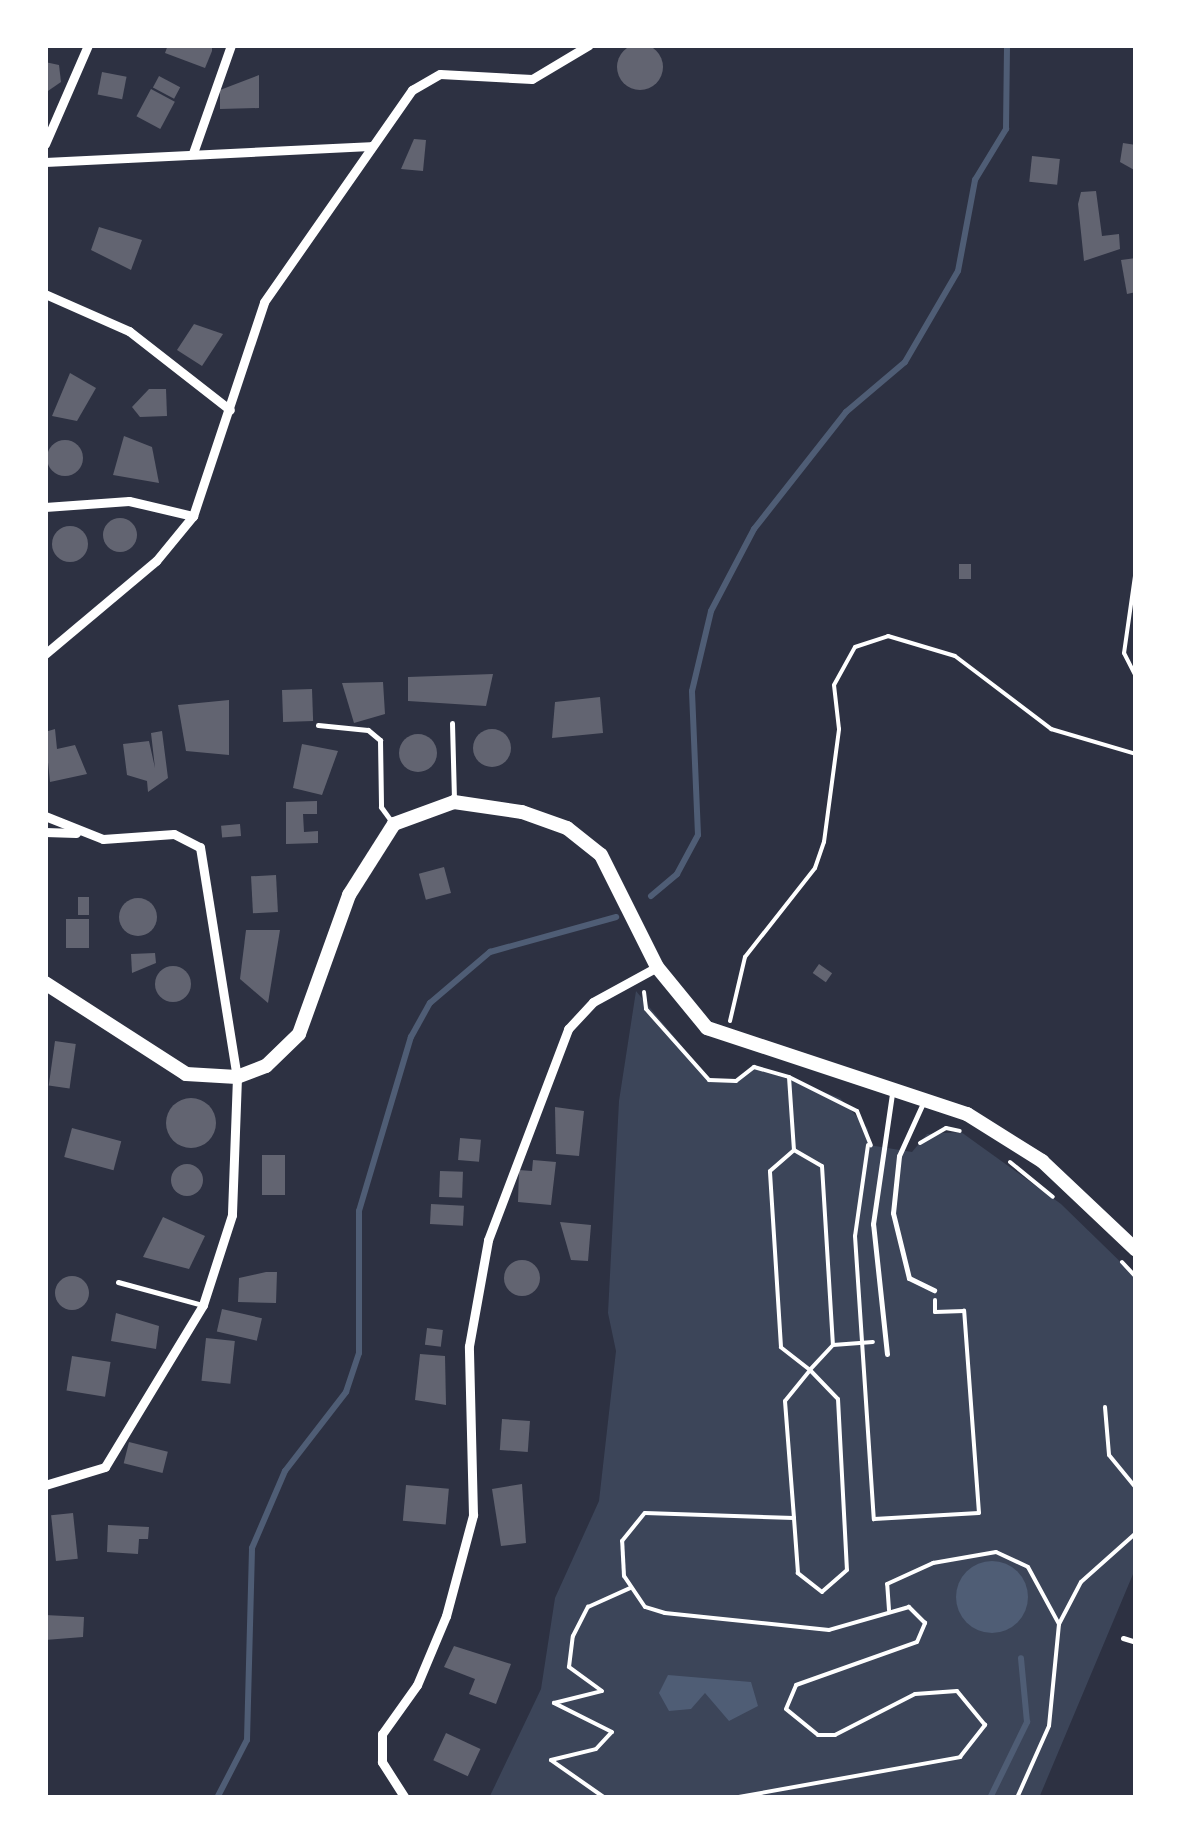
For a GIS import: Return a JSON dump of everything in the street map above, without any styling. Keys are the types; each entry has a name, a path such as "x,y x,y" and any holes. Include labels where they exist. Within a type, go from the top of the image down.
{"main road":[{"path":"45,983 186,1074 237,1077 266,1066 299,1034 349,895 394,824 454,802 567,828 601,854 652,969 682,1004 729,1041 968,1114 1042,1161 1136,1250"}],"street":[{"path":"45,144 88,45"},
{"path":"193,153 232,45"},
{"path":"45,654 156,561 193,516 264,302 370,146 429,76 532,79 589,45"},
{"path":"45,162 370,146"},
{"path":"45,294 129,332 230,410"},
{"path":"45,508 129,502 193,516"},
{"path":"45,816 78,832"},
{"path":"45,832 174,834 200,847 237,1077 232,1215 202,1305 105,1467 45,1484"},
{"path":"405,1798 382,1762 382,1734 417,1685 446,1616 473,1515 469,1357 488,1240 551,1057 593,1002 652,969"}],"lane":[{"path":"452,723 454,802"},
{"path":"318,725 368,730 380,740 381,806 394,824"},
{"path":"887,1354 874,1224 892,1093"},
{"path":"924,1102 900,1150 899,1258 909,1278 934,1290"},
{"path":"118,1282 202,1305"},
{"path":"1124,1638 1136,1642"}],"path":[{"path":"1136,569 1124,653 1136,677"},
{"path":"729,1041 745,958 815,868 824,842 839,729 834,685 854,647 888,636 956,656 1051,728 1136,754"},
{"path":"652,969 646,1008 710,1080 736,1081 754,1067 789,1077 857,1111 868,1145 856,1236 874,1519 979,1513 964,1311 935,1312 934,1290"},
{"path":"789,1077 794,1150"},
{"path":"900,1150 912,1152 946,1128 976,1141"},
{"path":"868,1145 884,1148"},
{"path":"794,1150 822,1166 833,1345"},
{"path":"794,1150 770,1171 782,1347 810,1370 838,1399 847,1570 822,1592 798,1574 785,1401 810,1370 833,1345 885,1341"},
{"path":"992,1151 1061,1204"},
{"path":"1110,1249 1136,1277"},
{"path":"1105,1407 1109,1454 1136,1488"},
{"path":"734,1798 960,1757 974,1744 980,1710 957,1691 915,1694 835,1735 818,1735 786,1709 784,1696 796,1685 917,1642 920,1613 889,1610 829,1630 664,1613 645,1608 630,1588 622,1541 644,1513 794,1518"},
{"path":"1017,1798 1049,1726 1059,1624 1081,1582 1136,1533"},
{"path":"889,1610 887,1584 933,1562 996,1552 1028,1567 1059,1624"},
{"path":"605,1798 551,1760 596,1748 612,1732 554,1703 602,1691 569,1667 573,1636 588,1607 630,1588"}],"shaded area":[{"path":"636,991 710,1080 736,1081 754,1067 840,1098 868,1129 869,1145 912,1152 927,1134 961,1132 1061,1204 1136,1277 1136,1567 1039,1798 489,1798 541,1689 555,1598 599,1501 616,1351 608,1313 619,1101"},
{"path":"992,1561 1006,1563 1018,1571 1026,1583 1026,1611 1018,1623 1006,1631 992,1633 978,1631 966,1623 958,1611 956,1597 958,1583 966,1571 978,1563"},
{"path":"668,1675 751,1682 758,1706 729,1721 705,1693 691,1709 669,1711 659,1693"}],"building":[{"path":"640,44 657,50 663,67 657,84 640,90 623,84 617,67 623,50"},
{"path":"168,45 212,45 212,51 205,68 165,53"},
{"path":"45,62 59,65 61,82 45,93"},
{"path":"102,72 127,77 122,99 98,95"},
{"path":"259,75 259,108 220,109 220,90"},
{"path":"159,76 180,87 174,99 153,87"},
{"path":"151,89 175,102 160,129 136,116"},
{"path":"414,139 426,140 423,171 401,169"},
{"path":"1123,143 1136,145 1136,171 1120,162"},
{"path":"1032,156 1060,159 1057,185 1029,182"},
{"path":"1096,191 1102,236 1119,234 1120,249 1084,261 1078,204 1081,192"},
{"path":"99,227 142,240 131,270 91,250"},
{"path":"1136,258 1136,292 1127,294 1121,260"},
{"path":"194,324 223,334 202,366 177,350"},
{"path":"70,373 96,388 77,421 52,416"},
{"path":"149,389 166,389 167,416 140,417 132,407"},
{"path":"124,436 152,447 159,483 113,475"},
{"path":"65,440 78,445 83,458 78,471 65,476 52,471 47,458 52,445"},
{"path":"120,518 132,523 137,535 132,547 120,552 108,547 103,535 108,523"},
{"path":"70,526 83,531 88,544 83,557 70,562 57,557 52,544 57,531"},
{"path":"959,564 971,564 971,579 959,579"},
{"path":"493,674 486,706 408,701 408,677"},
{"path":"383,682 385,714 354,723 342,683"},
{"path":"312,689 313,721 283,722 282,690"},
{"path":"600,697 603,733 552,738 555,702"},
{"path":"229,700 229,755 186,751 178,705"},
{"path":"55,729 57,749 75,745 87,774 50,782 45,732"},
{"path":"492,729 505,735 511,748 505,761 492,767 479,761 473,748 479,735"},
{"path":"162,731 168,778 148,792 147,781 127,775 123,744 149,741 155,768 151,733"},
{"path":"418,734 432,739 437,753 432,767 418,772 404,767 399,753 404,739"},
{"path":"302,744 338,751 322,795 293,788"},
{"path":"317,801 317,814 303,814 304,832 318,831 318,843 286,844 286,802"},
{"path":"240,824 241,836 222,838 221,826"},
{"path":"444,867 451,893 426,900 419,874"},
{"path":"276,875 278,912 253,913 251,876"},
{"path":"78,897 89,897 89,915 78,915"},
{"path":"138,898 152,903 157,917 152,931 138,936 124,931 119,917 124,903"},
{"path":"66,919 89,919 89,948 66,948"},
{"path":"246,930 280,930 268,1003 240,979"},
{"path":"155,953 156,963 132,973 131,954"},
{"path":"819,964 832,973 826,982 813,973"},
{"path":"173,966 186,971 191,984 186,997 173,1002 160,997 155,984 160,971"},
{"path":"55,1041 76,1044 70,1088 49,1086"},
{"path":"191,1098 208,1106 216,1123 208,1140 191,1148 174,1140 166,1123 174,1106"},
{"path":"555,1107 584,1111 579,1156 556,1154"},
{"path":"72,1128 121,1141 113,1170 64,1157"},
{"path":"460,1138 481,1140 479,1162 458,1160"},
{"path":"262,1155 285,1155 285,1195 262,1195"},
{"path":"533,1160 556,1162 551,1205 518,1202 519,1170 532,1171"},
{"path":"187,1164 199,1168 203,1180 199,1192 187,1196 175,1192 171,1180 175,1168"},
{"path":"440,1171 463,1172 462,1198 439,1197"},
{"path":"431,1204 464,1206 463,1226 430,1224"},
{"path":"163,1217 205,1236 189,1269 143,1257"},
{"path":"560,1222 591,1225 588,1261 571,1260"},
{"path":"522,1260 535,1265 540,1278 535,1291 522,1296 509,1291 504,1278 509,1265"},
{"path":"277,1272 276,1303 238,1302 239,1278"},
{"path":"72,1276 84,1281 89,1293 84,1305 72,1310 60,1305 55,1293 60,1281"},
{"path":"222,1309 262,1318 257,1341 217,1331"},
{"path":"116,1313 159,1326 156,1349 111,1341"},
{"path":"427,1328 443,1330 441,1347 425,1345"},
{"path":"206,1338 235,1341 230,1384 202,1381"},
{"path":"420,1354 445,1356 446,1405 415,1400"},
{"path":"72,1356 111,1362 105,1397 67,1391"},
{"path":"502,1419 530,1421 528,1452 500,1450"},
{"path":"129,1442 168,1452 162,1473 124,1463"},
{"path":"522,1484 526,1543 501,1546 492,1489"},
{"path":"406,1485 449,1489 446,1525 403,1521"},
{"path":"73,1513 78,1559 56,1561 51,1515"},
{"path":"108,1525 149,1527 148,1539 139,1539 138,1554 107,1552"},
{"path":"45,1615 84,1617 83,1637 45,1640"},
{"path":"454,1646 511,1664 496,1704 469,1694 475,1679 444,1667"},
{"path":"446,1733 480,1749 468,1776 433,1760"}],"waterway":[{"path":"651,896 677,874 698,835 692,691 711,611 754,529 846,412 905,362 958,271 975,180 1006,129 1007,45"},
{"path":"217,1798 247,1740 252,1548 285,1471 346,1392 359,1353 359,1211 411,1037 430,1003 490,952 616,917"},
{"path":"990,1798 1027,1722 1021,1658"}]}
